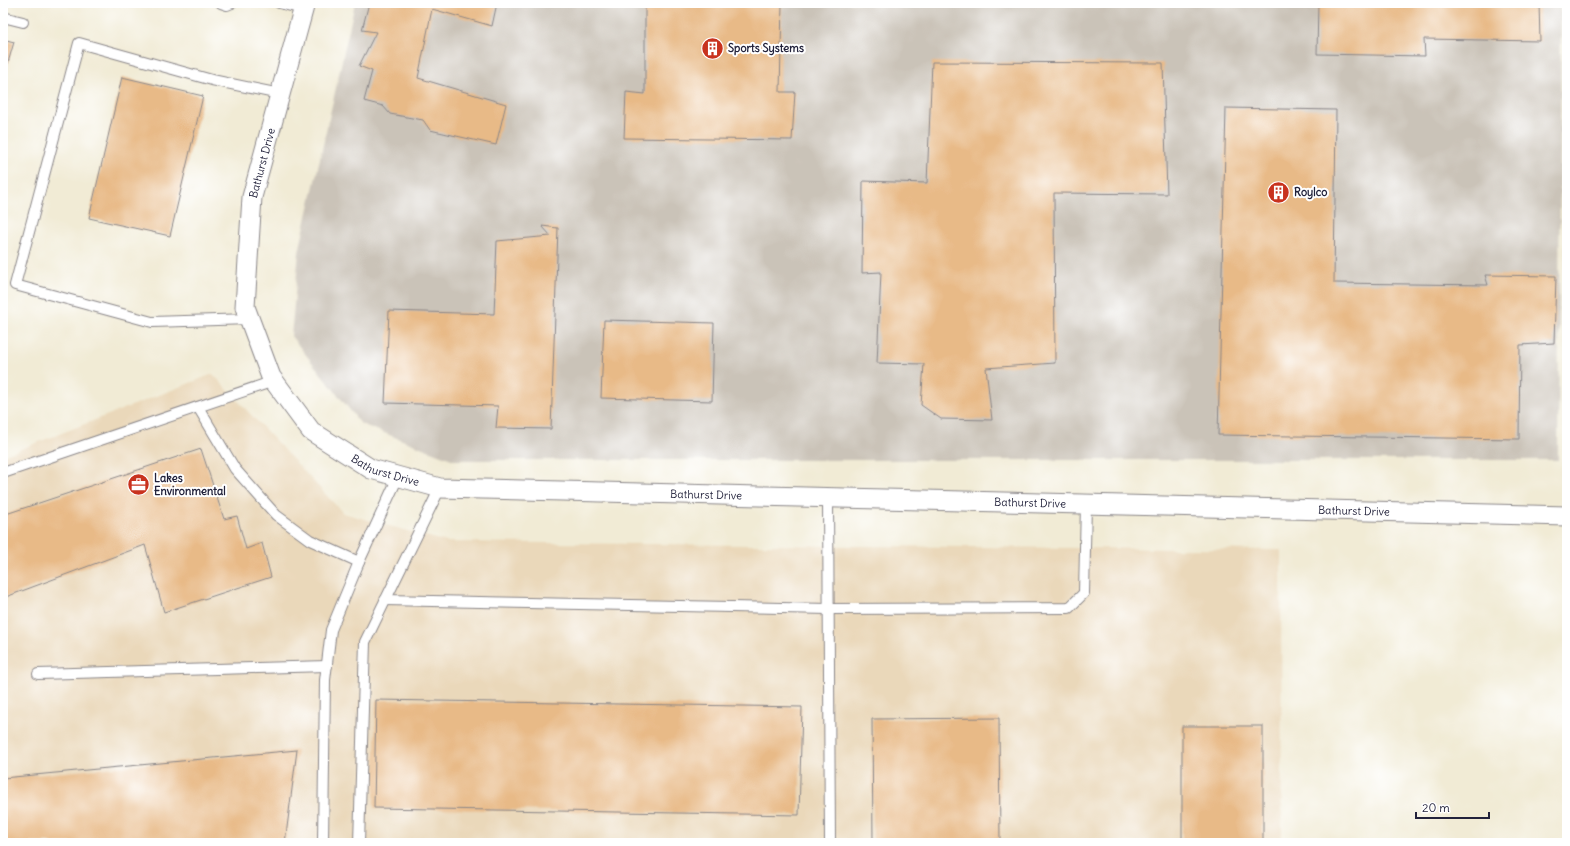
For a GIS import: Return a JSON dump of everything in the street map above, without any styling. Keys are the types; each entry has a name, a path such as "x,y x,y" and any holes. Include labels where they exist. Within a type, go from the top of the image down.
{"street":[{"name":"Bathurst Drive","path":"304,6 252,197 245,306 274,382 311,431 371,469 440,488 1567,516"}],"lane":[{"path":"220,3 227,5 232,3"},
{"path":"279,3 304,6"},
{"path":"3,17 23,22"},
{"path":"250,319 152,322 15,285 79,43 212,80 280,94"},
{"path":"3,473 274,382"},
{"path":"198,407 235,470 276,515 310,540 359,562"},
{"path":"323,843 327,666 331,630 359,562 398,477"},
{"path":"359,843 365,642 440,488"},
{"path":"828,498 830,843"},
{"path":"385,600 829,609 1069,608 1084,593 1086,504"},
{"path":"38,674 327,666"}],"shaded area":[{"path":"355,3 1561,3 1558,460 454,460 361,424 291,336 299,252"},
{"path":"213,374 343,513 447,542 1281,550 1282,843 3,843 3,456"}],"building":[{"path":"369,3 497,3 492,26 432,9 418,78 506,104 496,145 430,130 423,120 390,114 383,106 364,101 372,71 359,66 376,32 362,30"},
{"name":"Sports Systems","path":"645,3 782,3 780,92 795,92 792,140 624,138 626,92 645,94"},
{"path":"1318,3 1539,3 1540,41 1424,39 1425,56 1317,54"},
{"path":"3,39 14,42 3,80"},
{"path":"932,62 1163,63 1167,194 1054,193 1055,363 986,368 992,420 941,419 921,405 924,364 877,363 881,272 862,273 863,181 927,183"},
{"path":"122,77 203,96 170,236 89,218"},
{"name":"Roylco","path":"1226,108 1336,110 1334,283 1488,285 1485,275 1556,276 1554,343 1520,345 1519,439 1218,435"},
{"path":"542,226 558,228 551,429 496,428 498,406 385,403 389,311 494,314 497,241 551,236"},
{"path":"604,320 714,323 712,401 601,398"},
{"path":"201,449 224,519 237,516 246,549 262,543 271,577 164,612 145,545 3,598 3,515"},
{"path":"376,700 802,707 799,815 374,808"},
{"path":"999,718 1000,843 873,843 872,719"},
{"path":"1182,726 1263,726 1263,843 1182,843"},
{"path":"297,750 285,843 3,843 3,778"}],"place":[{"name":"Sports Systems","path":"713,48"},
{"name":"Roylco","path":"1279,192"},
{"name":"Lakes Environmental","path":"138,484"}]}
